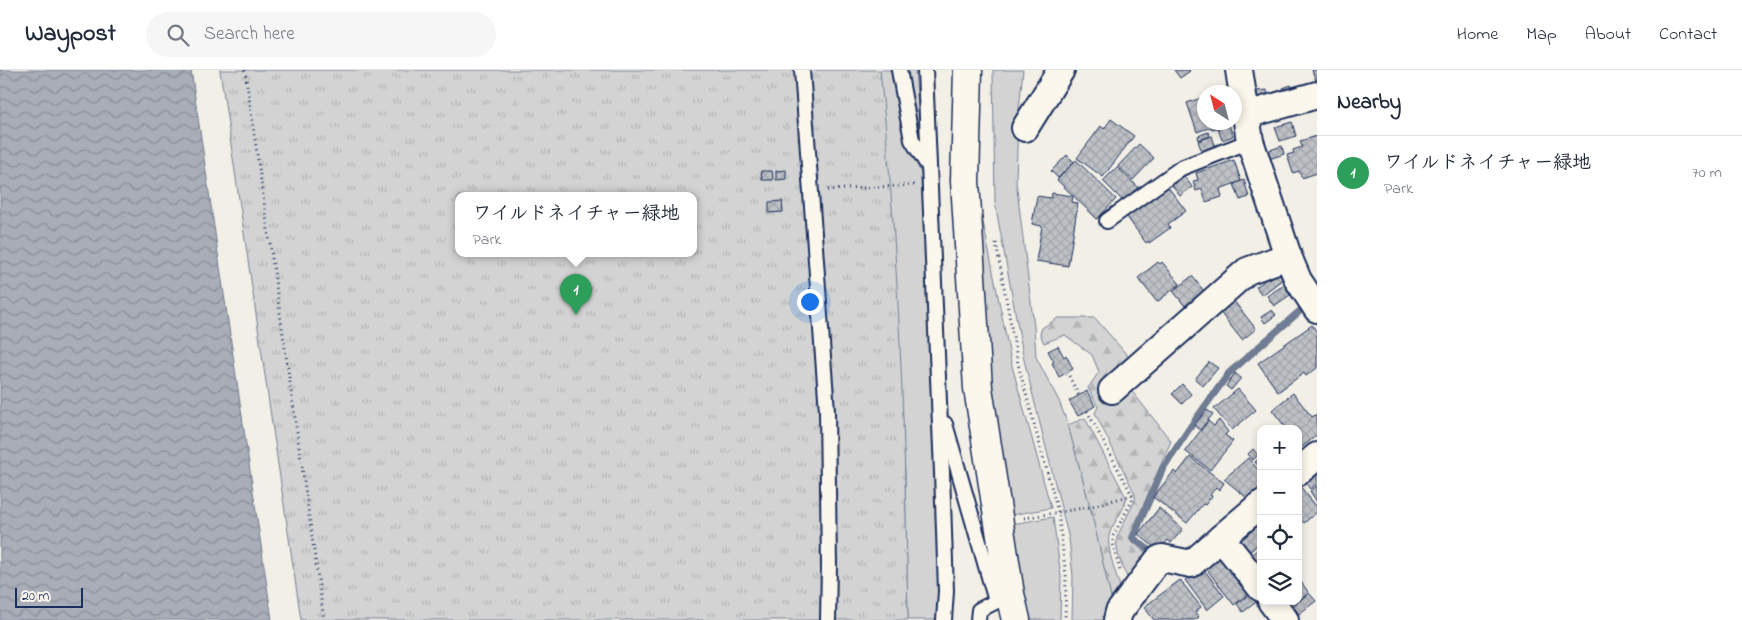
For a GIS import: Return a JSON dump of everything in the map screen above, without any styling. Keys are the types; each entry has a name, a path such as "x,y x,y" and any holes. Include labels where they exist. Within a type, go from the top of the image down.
{"street":[{"path":"968,70 965,181 978,388 1007,605"},
{"path":"1025,128 1061,70"},
{"path":"1239,70 1250,141 1288,256 1308,276 1317,309"},
{"path":"1246,115 1317,96"},
{"path":"1112,390 1247,271 1288,256"},
{"path":"1300,470 1317,456"},
{"path":"1123,609 1158,560 1162,558 1191,564 1257,507"},
{"path":"1222,538 1257,583"},
{"path":"1274,605 1285,620"}],"lane":[{"path":"802,70 827,410 828,620"},
{"path":"898,70 912,140 928,164"},
{"path":"925,70 946,591 944,620"},
{"path":"1108,221 1181,168 1250,141"},
{"path":"939,403 1007,605 979,610 978,620"}],"path":[{"path":"245,70 324,620"},
{"path":"811,191 929,183"},
{"path":"996,242 1018,364 1058,512 1066,576 1065,620"},
{"path":"1069,376 1079,396"},
{"path":"1087,411 1132,495 1132,501 1113,536 1123,609"},
{"path":"1020,518 1089,506 1132,495"}],"green space":[{"path":"220,70 880,70 887,138 900,345 908,620 301,620"},
{"path":"880,70 891,70 900,121 910,150 925,181 940,590 939,620 908,620 905,472"},
{"path":"903,70 915,70 920,132 913,128"},
{"path":"993,70 1023,70 1018,118 1016,181 1036,357 1059,401 1068,425 1090,506 1113,606 1112,620 1072,620 1073,576 1069,539 1024,360 995,203"},
{"path":"981,212 1012,366 1051,508 1011,515 992,390"},
{"path":"1058,318 1095,318 1133,362 1127,385 1171,441 1129,538 1150,557 1133,577 1127,577 1125,573 1119,557 1117,537 1135,500 1135,494 1095,413 1098,407 1088,388 1099,372 1092,355 1065,335 1044,343 1040,334 1042,328"},
{"path":"1085,418 1126,497 1124,506 1110,532 1109,538 1110,554 1123,596 1113,606 1090,506 1068,425"},
{"path":"1053,517 1061,577 1060,620 1028,620 1012,524"}],"water":[{"path":"0,70 191,70 272,620 0,620"}],"building":[{"path":"1174,70 1189,70 1190,71 1180,78"},
{"path":"1312,70 1317,70 1317,84"},
{"path":"1291,85 1293,92 1285,95 1283,88"},
{"path":"1267,90 1268,102 1257,103 1256,91"},
{"path":"1197,99 1197,130 1203,130 1197,132 1187,103"},
{"path":"1111,119 1134,136 1103,177 1077,158 1101,126 1104,129"},
{"path":"1292,122 1296,136 1280,141 1275,127"},
{"path":"1218,130 1231,130 1233,136 1222,140"},
{"path":"1208,132 1210,136 1199,140 1198,136"},
{"path":"1212,136 1216,148 1202,152 1198,141"},
{"path":"1317,136 1317,173 1302,178 1299,171 1293,173 1287,155 1294,153 1293,150 1302,147 1300,141"},
{"path":"1139,144 1154,158 1133,180 1118,166"},
{"path":"1282,146 1284,154 1269,159 1267,151"},
{"path":"1067,155 1074,162 1058,178 1051,171"},
{"path":"1076,160 1116,199 1097,219 1057,180"},
{"path":"1234,160 1241,181 1220,189 1222,197 1206,202 1202,189 1196,191 1193,181 1198,180 1196,173"},
{"path":"1117,167 1138,187 1124,202 1103,181"},
{"path":"786,170 786,179 776,180 776,171"},
{"path":"761,171 772,171 773,180 762,180"},
{"path":"1184,176 1192,187 1180,196 1172,185"},
{"path":"1244,180 1249,197 1240,200 1234,184"},
{"path":"1168,187 1186,211 1168,224 1170,228 1149,243 1148,241 1146,243 1127,217"},
{"path":"1052,193 1073,196 1072,202 1078,203 1068,266 1036,261 1042,226 1032,224 1037,196 1051,198"},
{"path":"782,201 783,212 769,213 769,202"},
{"path":"1158,262 1160,264 1162,262 1180,284 1157,302 1138,278"},
{"path":"1277,271 1283,279 1262,295 1256,287"},
{"path":"1192,276 1204,291 1185,306 1173,291"},
{"path":"1284,285 1290,295 1274,306 1267,296"},
{"path":"1233,300 1256,329 1242,340 1219,311"},
{"path":"1272,310 1276,315 1265,323 1261,317"},
{"path":"1312,325 1317,332 1317,368 1306,376 1304,373 1278,392 1258,363"},
{"path":"1058,346 1064,357 1066,355 1073,369 1059,377 1048,351"},
{"path":"1209,362 1218,368 1203,386 1195,379"},
{"path":"1235,373 1241,378 1231,390 1226,386"},
{"path":"1182,384 1191,394 1182,404 1172,394"},
{"path":"1238,389 1256,410 1232,430 1214,409"},
{"path":"1087,391 1095,406 1078,416 1069,401"},
{"path":"1293,393 1312,417 1317,414 1317,435 1302,447 1302,425 1284,425 1272,410"},
{"path":"1207,410 1213,414 1200,430 1194,425"},
{"path":"1219,420 1228,432 1225,435 1233,441 1210,470 1185,451 1208,421 1214,426"},
{"path":"1253,449 1257,456 1253,460 1248,454"},
{"path":"1190,457 1224,483 1219,490 1216,487 1205,505 1203,504 1187,523 1153,497 1174,471 1177,474"},
{"path":"1248,458 1257,468 1257,489 1247,498 1224,479"},
{"path":"1317,469 1317,484 1310,489 1302,477"},
{"path":"1317,486 1317,502 1310,491"},
{"path":"1302,489 1317,507 1317,512 1304,523 1302,521"},
{"path":"1159,508 1183,529 1171,543 1168,540 1159,551 1138,534"},
{"path":"1257,520 1257,545 1247,554 1235,539"},
{"path":"1257,550 1257,569 1248,557"},
{"path":"1223,553 1252,591 1234,605 1205,567"},
{"path":"1202,567 1224,596 1207,610 1185,580"},
{"path":"1180,580 1201,607 1195,612 1199,617 1194,620 1154,620 1144,607"},
{"path":"1302,583 1309,593 1302,598"},
{"path":"1253,592 1257,597 1257,602 1243,612 1237,604"},
{"path":"1309,593 1316,601 1299,614 1293,606 1302,605 1302,599"},
{"path":"1284,605 1292,605 1287,609"}],"waterway":[{"path":"1153,553 1133,538 1163,468 1229,373 1301,310"}],"place":[{"name":"ワイルドネイチャー緑地","path":"576,315"}]}
